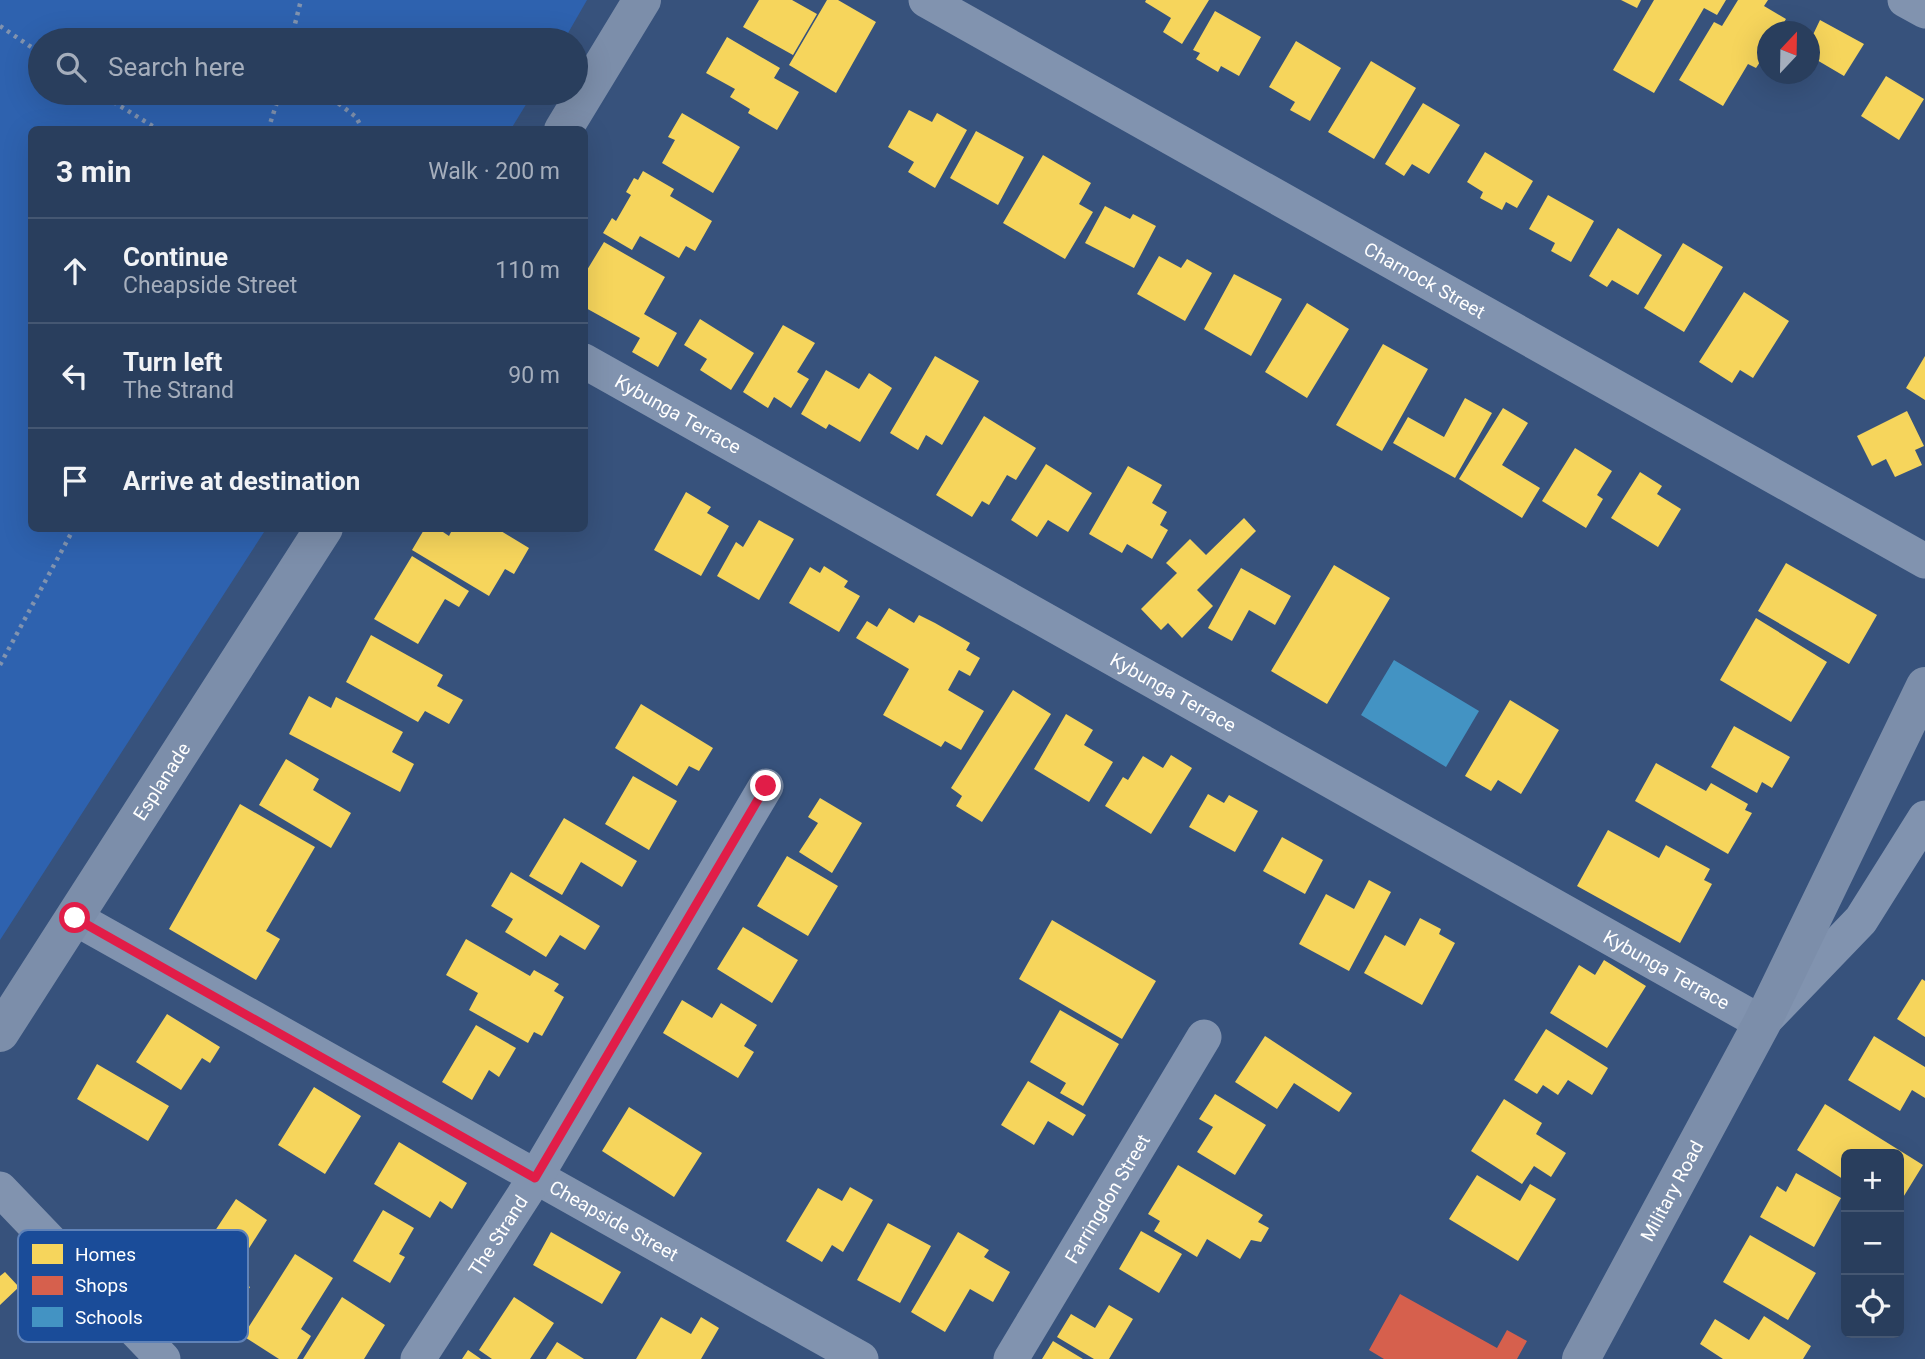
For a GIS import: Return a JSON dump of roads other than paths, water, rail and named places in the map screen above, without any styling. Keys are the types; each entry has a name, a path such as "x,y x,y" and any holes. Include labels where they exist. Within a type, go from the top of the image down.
{"street":[{"path":"588,89 642,0"},
{"name":"Charnock Street","path":"926,0 1925,561"},
{"path":"1905,0 1925,11"},
{"path":"565,126 578,105"},
{"name":"Kybunga Terrace","path":"588,363 1762,1023"},
{"name":"Esplanade","path":"0,1032 321,532"},
{"name":"Military Road","path":"1581,1359 1762,1023 1925,686"},
{"name":"The Strand","path":"418,1359 535,1178 766,786"},
{"name":"Military Road","path":"1762,1023 1861,920 1925,818"},
{"name":"Cheapside Street","path":"75,918 861,1359"},
{"name":"Farringdon Street","path":"1011,1359 1204,1037"},
{"path":"0,1189 39,1230"},
{"path":"147,1342 163,1359"}]}
